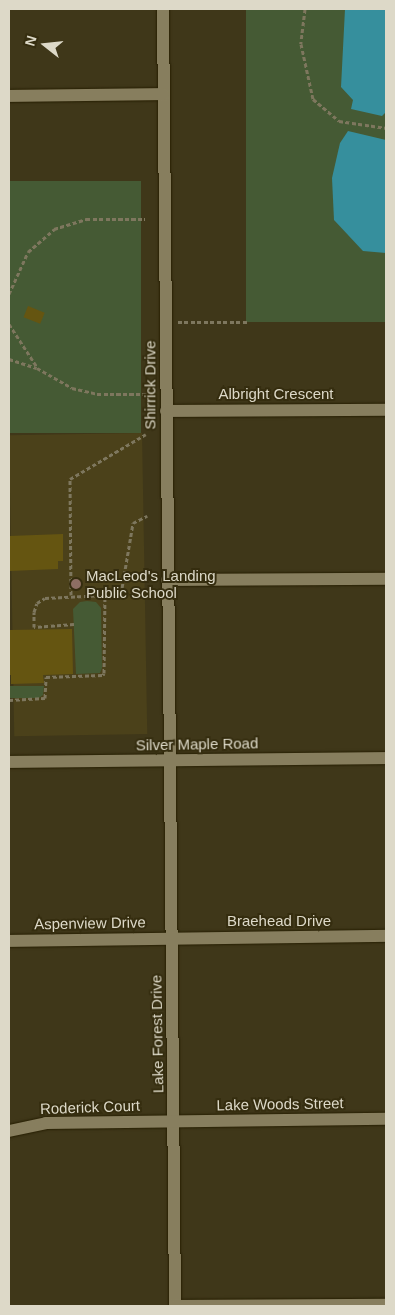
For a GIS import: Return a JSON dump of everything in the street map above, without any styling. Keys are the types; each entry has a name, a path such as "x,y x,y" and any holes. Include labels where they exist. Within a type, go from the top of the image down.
{"street":[{"name":"Shirrick Drive","path":"163,9 169,760"},
{"path":"9,96 163,94"},
{"name":"Albright Crescent","path":"166,411 386,410"},
{"path":"167,580 386,579"},
{"name":"Silver Maple Road","path":"9,762 386,758"},
{"name":"Lake Forest Drive","path":"169,760 175,1306"},
{"name":"Braehead Drive","path":"172,938 386,936"},
{"name":"Aspenview Drive","path":"9,941 172,938"},
{"name":"Lake Woods Street","path":"174,1121 386,1119"},
{"name":"Roderick Court","path":"9,1130 46,1123 174,1121"},
{"path":"175,1306 386,1305"}],"path":[{"path":"304,9 301,44 313,99 339,121 386,128"},
{"path":"9,294 28,252 54,229 86,219 145,218"},
{"path":"165,322 249,322"},
{"path":"9,324 37,368"},
{"path":"9,359 37,368 72,388 89,392 147,394"},
{"path":"71,595 70,479 146,434"},
{"path":"74,624 34,627 34,612 37,603 45,598 71,595 121,594 133,522 147,516"},
{"path":"9,700 44,698 46,677 103,675 105,595"}],"shaded area":[{"name":"MacLeod's Landing Public School","path":"142,433 147,734 14,736 9,435"}],"green space":[{"path":"246,9 386,9 386,322 246,322"},
{"path":"9,181 141,181 141,433 9,433"},
{"path":"80,602 96,602 101,608 102,668 100,673 76,674 73,609"},
{"path":"9,686 44,686 43,695 39,698 9,698"}],"water":[{"path":"345,9 386,9 386,112 382,116 351,109 353,100 341,87"},
{"path":"348,131 386,140 386,253 363,251 334,220 332,178 340,143"}],"building":[{"path":"28,306 45,313 40,324 24,317"},
{"path":"63,534 63,561 58,561 58,569 9,571 9,536"},
{"path":"72,629 73,674 43,675 44,683 11,684 11,675 9,675 9,630"}],"place":[{"name":"MacLeod's Landing Public School","path":"76,584"}]}
